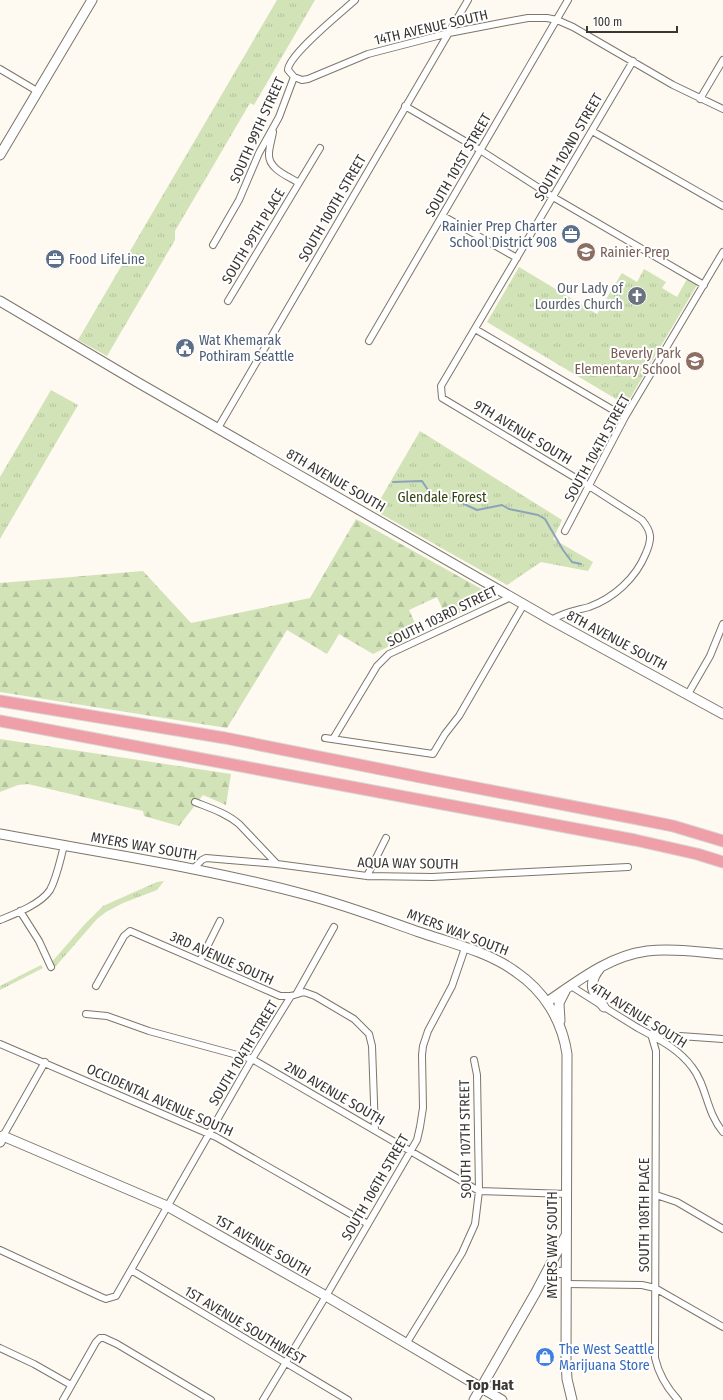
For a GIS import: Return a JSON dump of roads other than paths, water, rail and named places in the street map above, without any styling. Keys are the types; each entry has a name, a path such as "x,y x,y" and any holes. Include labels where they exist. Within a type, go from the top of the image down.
{"highway":[{"path":"0,702 225,738 672,826 722,841"},
{"path":"0,721 635,840 697,854 723,862"}],"street":[{"path":"0,155 92,0"},
{"name":"SOUTH 99TH STREET","path":"213,245 239,200 259,153 274,127 286,101 294,77 288,70 288,66 292,58 355,0"},
{"name":"SOUTH 100TH STREET","path":"218,428 468,0"},
{"name":"SOUTH 101ST STREET","path":"369,342 568,0"},
{"name":"14TH AVENUE SOUTH","path":"294,77 302,80 308,79 368,54 449,33 528,18 542,18 557,20 573,27 673,85 723,109"},
{"path":"700,99 723,60"},
{"name":"SOUTH 102ND STREET","path":"441,392 443,383 633,61"},
{"path":"0,69 37,91"},
{"path":"405,106 480,150 553,197 704,285"},
{"name":"SOUTH 99TH PLACE","path":"274,127 268,155 270,160 275,169 299,183"},
{"path":"592,131 723,206"},
{"name":"SOUTH 99TH PLACE","path":"228,301 320,148"},
{"path":"443,216 517,258"},
{"name":"SOUTH 104TH STREET","path":"565,531 625,417 723,252"},
{"name":"8TH AVENUE SOUTH","path":"0,301 130,378 511,597 723,714"},
{"path":"475,329 625,417"},
{"name":"9TH AVENUE SOUTH","path":"441,392 442,398 589,486 642,520 647,526 651,535 650,543 645,556 637,570 623,587 610,596 590,606 562,614 552,620"},
{"name":"SOUTH 103RD STREET","path":"333,739 377,666 389,654 511,597"},
{"path":"324,738 433,754 445,734 459,716 524,604"},
{"path":"688,694 710,656 723,624"},
{"path":"195,802 220,812 239,824 277,864"},
{"name":"MYERS WAY SOUTH","path":"0,834 193,869 309,895 499,961 528,982 547,1002 561,1027 566,1045 568,1067 566,1370 572,1400"},
{"path":"367,876 386,838"},
{"path":"0,920 20,912 43,898 50,890 64,846"},
{"name":"AQUA WAY SOUTH","path":"193,869 206,858 277,864 367,876 432,877 628,866"},
{"path":"20,912 39,941 51,967"},
{"path":"200,961 220,921"},
{"name":"SOUTH 104TH STREET","path":"0,1250 101,1297 111,1298 116,1296 252,1059 294,994 334,927"},
{"name":"3RD AVENUE SOUTH","path":"96,986 124,936 127,933 132,932 280,996 309,993 354,1019 369,1034 372,1046 376,1130"},
{"name":"SOUTH 106TH STREET","path":"263,1400 326,1296 417,1140 423,1108 422,1055 425,1037 452,986 465,948"},
{"path":"547,1002 602,966 625,956 648,951 692,951 723,954"},
{"path":"602,966 594,975 592,987 597,998 604,1007"},
{"path":"528,982 538,989 546,992 552,992 569,987"},
{"path":"561,1027 559,1003 563,994 569,987"},
{"name":"4TH AVENUE SOUTH","path":"569,987 651,1034 684,1057 693,1068 701,1083 710,1112 723,1132"},
{"name":"2ND AVENUE SOUTH","path":"86,1014 107,1016 149,1032 252,1059 479,1191 567,1194"},
{"path":"651,1034 723,1040"},
{"name":"SOUTH 108TH PLACE","path":"651,1034 656,1051 655,1358 662,1381 672,1394"},
{"name":"OCCIDENTAL AVENUE SOUTH","path":"0,1044 209,1133 368,1224"},
{"name":"SOUTH 107TH STREET","path":"406,1344 462,1253 471,1234 477,1212 479,1191 477,1075 474,1060"},
{"path":"1,1137 44,1062"},
{"name":"1ST AVENUE SOUTH","path":"1,1137 167,1206 326,1296 502,1400"},
{"path":"656,1195 677,1202 723,1229"},
{"path":"474,1400 536,1292 566,1235"},
{"name":"1ST AVENUE SOUTHWEST","path":"131,1270 348,1400"},
{"path":"536,1292 551,1274 566,1272"},
{"path":"566,1284 642,1285 655,1288 723,1327"},
{"path":"66,1399 71,1385 96,1342 100,1338 104,1338 117,1344 211,1400"},
{"path":"0,1348 34,1364 71,1385"},
{"path":"667,1400 672,1394 678,1400"}],"waterway":[{"path":"393,482 422,481 430,493 438,497 451,498 477,510 502,505 509,509 538,515 545,519 563,550 572,562 581,564"}],"place":[{"name":"Rainier Prep Charter School District 908","path":"571,234"},
{"name":"Rainier Prep","path":"586,252"},
{"name":"Food LifeLine","path":"55,259"},
{"name":"Our Lady of Lourdes Church","path":"637,296"},
{"name":"Wat Khemarak Pothiram Seattle","path":"185,348"},
{"name":"Beverly Park Elementary School","path":"695,361"},
{"name":"The West Seattle Marijuana Store","path":"545,1357"}],"district":[{"name":"Top Hat","path":"490,1385"}],"park label":[{"name":"Glendale Forest","path":"442,497"}]}
